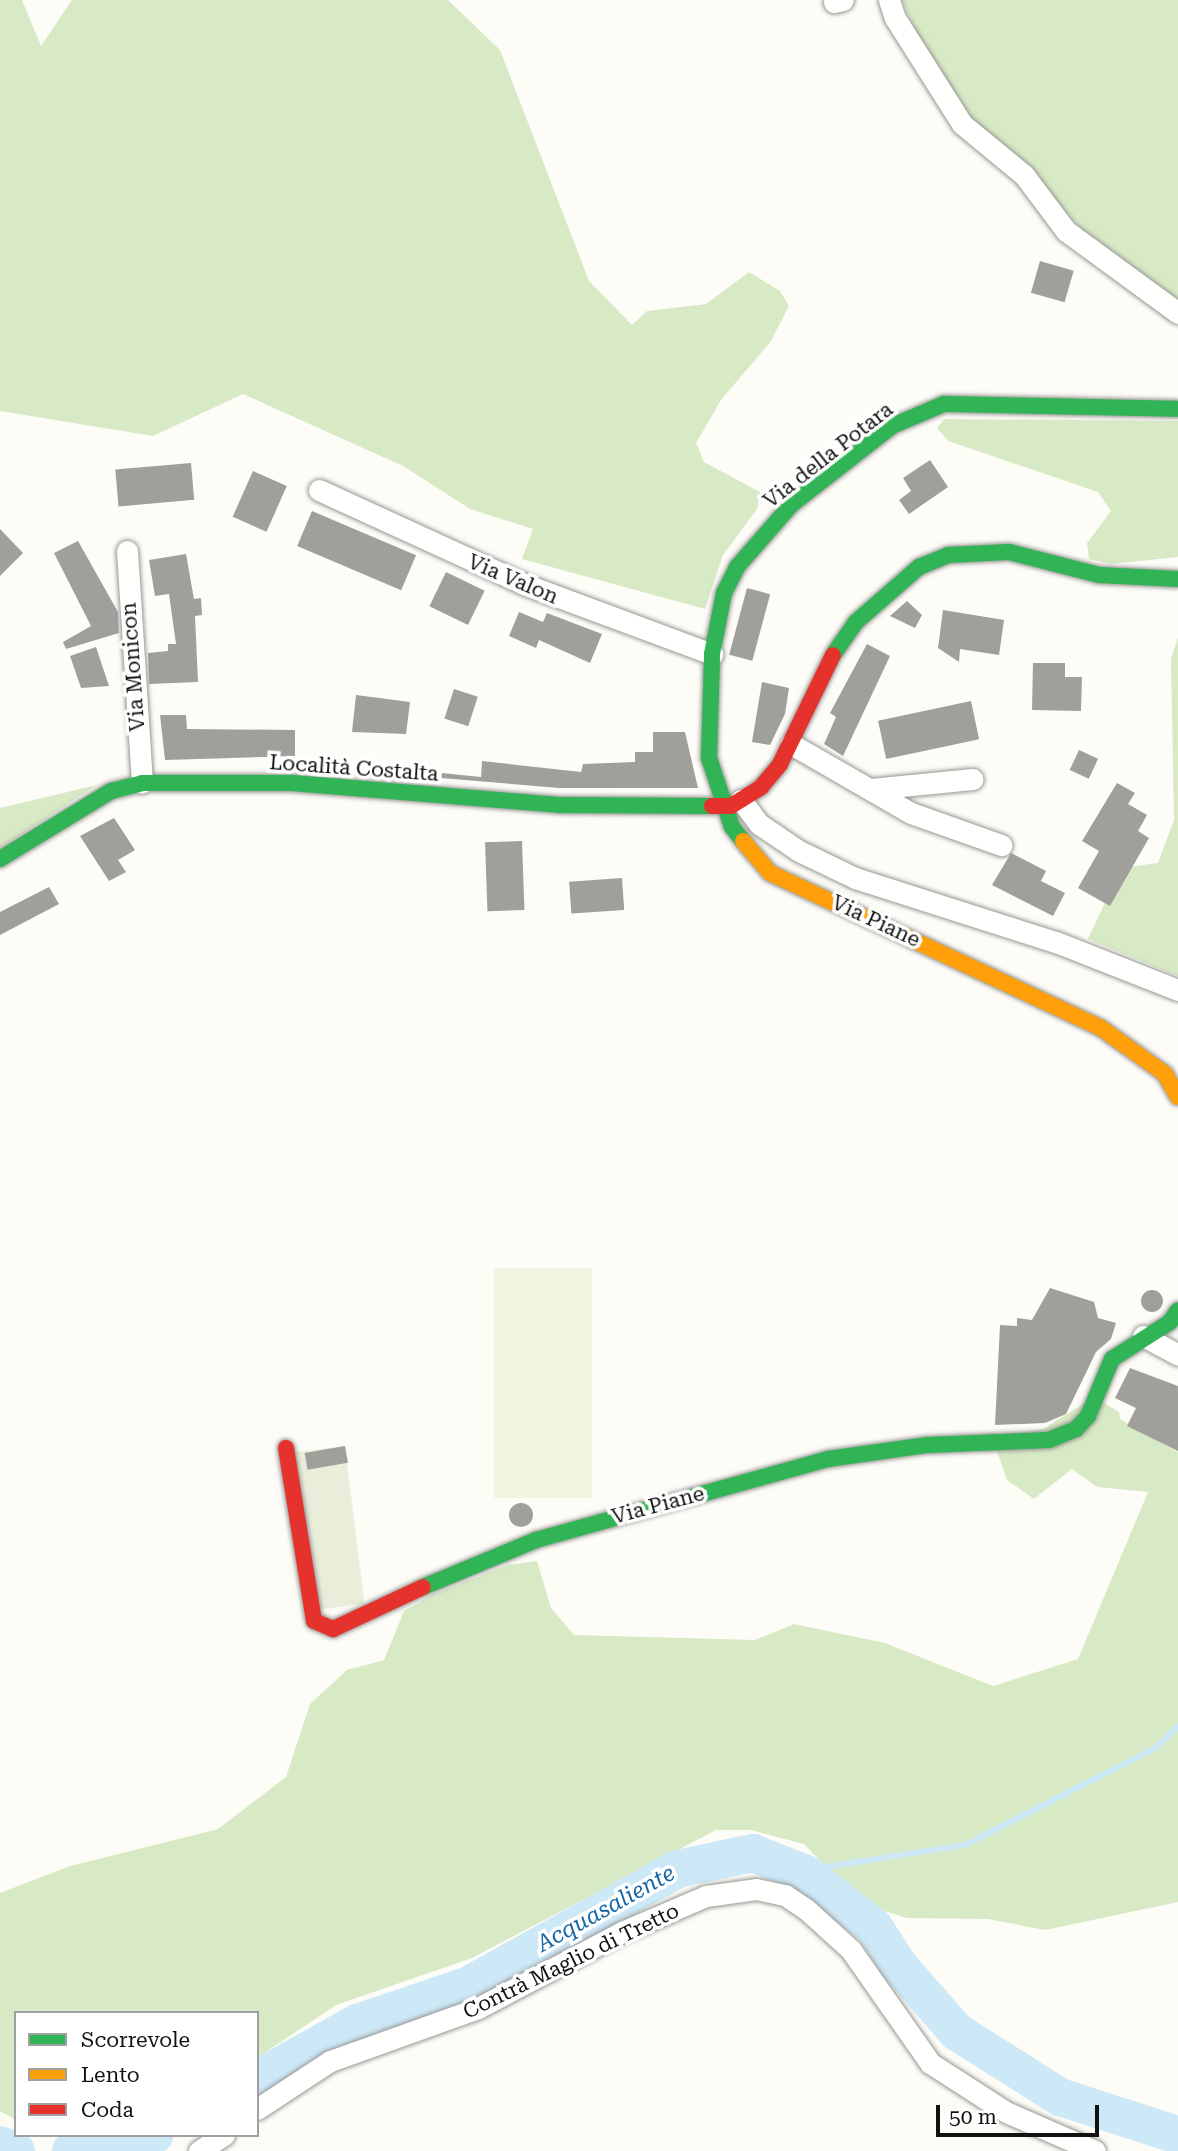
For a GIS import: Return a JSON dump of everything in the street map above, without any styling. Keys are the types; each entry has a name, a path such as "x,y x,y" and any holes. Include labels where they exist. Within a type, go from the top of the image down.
{"street":[{"path":"889,0 895,18 962,124 1024,175 1066,231 1178,313"},
{"name":"Via della Potara","path":"712,654 724,593 753,545 791,505 892,426 944,404 1178,409"},
{"name":"Via Valon","path":"319,490 524,584 712,654"},
{"name":"Via Monicon","path":"127,551 142,783"},
{"path":"733,804 761,787 791,744 832,656 856,622 897,583 929,563 948,555 1009,552 1098,575 1178,579"},
{"name":"Via Piane","path":"712,654 709,758 733,804 745,846 770,873 1101,1028 1165,1074 1178,1097"},
{"path":"791,744 911,813 1001,845"},
{"path":"872,789 973,779"},
{"name":"Località Costalta","path":"0,859 111,791 142,783 292,783 558,805 671,802 733,804"},
{"name":"Via Piane","path":"733,804 799,851 855,878 1056,942 1178,990"},
{"name":"Via Piane","path":"286,1448 307,1598 314,1621 333,1629 385,1609 442,1576 536,1540 828,1459 928,1446 1049,1440 1076,1429 1088,1416 1112,1359 1143,1336 1170,1322 1178,1310"},
{"path":"1143,1336 1178,1355"},
{"name":"Contrà Maglio di Tretto","path":"259,2108 330,2061 478,2008 622,1932 706,1896 756,1889 785,1895 806,1909 851,1950 930,2063 1006,2112 1095,2151"},
{"path":"199,2151 221,2137"}],"green space":[{"path":"0,0 22,0 41,46 72,0 448,0 500,50 589,281 632,325 647,311 706,304 749,272 780,291 789,306 771,341 721,400 696,443 704,462 760,492 757,509 723,555 705,609 522,559 533,529 470,509 403,466 243,394 153,436 0,411"},
{"path":"902,0 1178,0 1178,304 1098,246 1043,188 985,141 929,61"},
{"path":"944,419 1178,421 1178,557 1111,564 1089,559 1087,543 1111,511 1098,492 948,441 937,428"},
{"path":"1178,637 1178,976 1088,939 1121,868 1158,863 1174,820 1171,659"},
{"path":"97,785 0,848 0,808"},
{"path":"494,1268 592,1268 592,1498 494,1498"},
{"path":"1094,1397 1119,1412 1120,1419 1178,1452 1178,1902 1045,1930 988,1919 907,1918 862,1904 804,1844 751,1830 716,1830 472,1958 336,2005 259,2057 259,2011 14,2011 14,2119 0,2111 0,1893 70,1866 218,1829 286,1777 310,1704 347,1670 384,1660 404,1611 432,1595 508,1565 537,1561 551,1608 574,1635 755,1640 794,1624 885,1643 993,1686 1078,1659 1148,1492 1097,1487 1072,1469 1034,1499 1007,1480 992,1437 1043,1429"},
{"path":"345,1446 364,1604 310,1611 290,1453"}],"building":[{"path":"1040,261 1074,271 1065,302 1031,293"},
{"path":"930,460 948,487 909,514 899,500 911,491 903,478"},
{"path":"191,463 194,500 119,506 115,470"},
{"path":"253,471 287,486 266,532 233,517"},
{"path":"312,511 416,555 401,590 297,546"},
{"path":"0,529 23,553 0,576"},
{"path":"78,541 118,612 119,633 66,649 63,642 91,626 54,553"},
{"path":"186,554 194,599 201,598 202,615 195,616 198,682 149,684 148,653 168,651 168,644 176,644 169,594 155,596 149,560"},
{"path":"446,572 485,591 468,625 429,606"},
{"path":"747,588 770,594 752,661 729,655"},
{"path":"907,601 922,615 915,628 890,616"},
{"path":"943,610 1004,620 999,655 960,649 959,662 938,648"},
{"path":"519,612 543,622 547,613 602,634 590,663 539,640 536,648 509,636"},
{"path":"867,644 890,656 843,756 824,744 836,717 830,713"},
{"path":"96,647 109,686 81,688 70,656"},
{"path":"1033,663 1065,663 1065,677 1082,677 1081,711 1032,710"},
{"path":"762,682 789,688 785,714 770,745 752,742"},
{"path":"454,689 478,697 468,726 444,718"},
{"path":"356,695 410,702 406,734 352,732"},
{"path":"971,701 979,739 886,759 878,721"},
{"path":"160,715 186,715 187,729 295,730 295,756 165,760"},
{"path":"653,732 685,732 698,788 559,788 441,778 442,773 481,777 482,761 581,772 583,764 635,762 635,752 653,752"},
{"path":"1079,750 1098,759 1089,779 1070,770"},
{"path":"1117,783 1135,793 1128,804 1147,815 1138,831 1149,838 1110,906 1078,888 1099,851 1082,841"},
{"path":"114,818 135,850 118,860 126,872 109,881 80,836"},
{"path":"522,841 524,910 487,911 485,842"},
{"path":"1011,853 1046,871 1041,881 1065,893 1053,916 992,885"},
{"path":"622,878 624,910 571,914 569,882"},
{"path":"49,887 59,904 0,935 0,912"},
{"path":"1050,1288 1094,1302 1098,1318 1116,1323 1111,1339 1096,1352 1066,1414 1045,1423 995,1425 1000,1325 1017,1326 1017,1318 1032,1320"},
{"path":"1152,1290 1160,1293 1163,1301 1160,1309 1152,1312 1144,1309 1141,1301 1144,1293"},
{"path":"1130,1368 1178,1386 1178,1451 1127,1426 1136,1408 1115,1398"},
{"path":"345,1446 348,1463 308,1470 305,1453"},
{"path":"521,1503 529,1507 533,1515 529,1523 521,1527 513,1523 509,1515 513,1507"}],"waterway":[{"path":"800,1871 965,1845 1157,1747 1178,1726"},
{"name":"Acquasaliente","path":"259,2078 357,2023 467,1986 677,1869 753,1853 806,1874 874,1927 899,1966 957,2032 1060,2097 1178,2135"},
{"name":"Acquasaliente","path":"71,2151 144,2137"},
{"name":"Acquasaliente","path":"0,2145 16,2151"}],"traffic: fast":[{"path":"743,841 732,827 709,758 712,654 724,593 737,567 791,505 892,426 944,404 1178,409"},
{"path":"833,655 856,622 919,567 948,555 1009,552 1099,575 1178,579"},
{"path":"0,859 111,791 142,783 292,783 558,805 712,806"},
{"path":"423,1587 536,1540 828,1459 928,1445 1049,1440 1076,1429 1088,1416 1112,1359 1170,1322 1178,1310"}],"traffic: slow":[{"path":"743,841 770,873 1101,1028 1165,1074 1178,1097"}],"traffic: jam":[{"path":"712,806 731,806 761,787 780,764 833,655"},
{"path":"286,1448 314,1621 333,1629 423,1587"}]}
